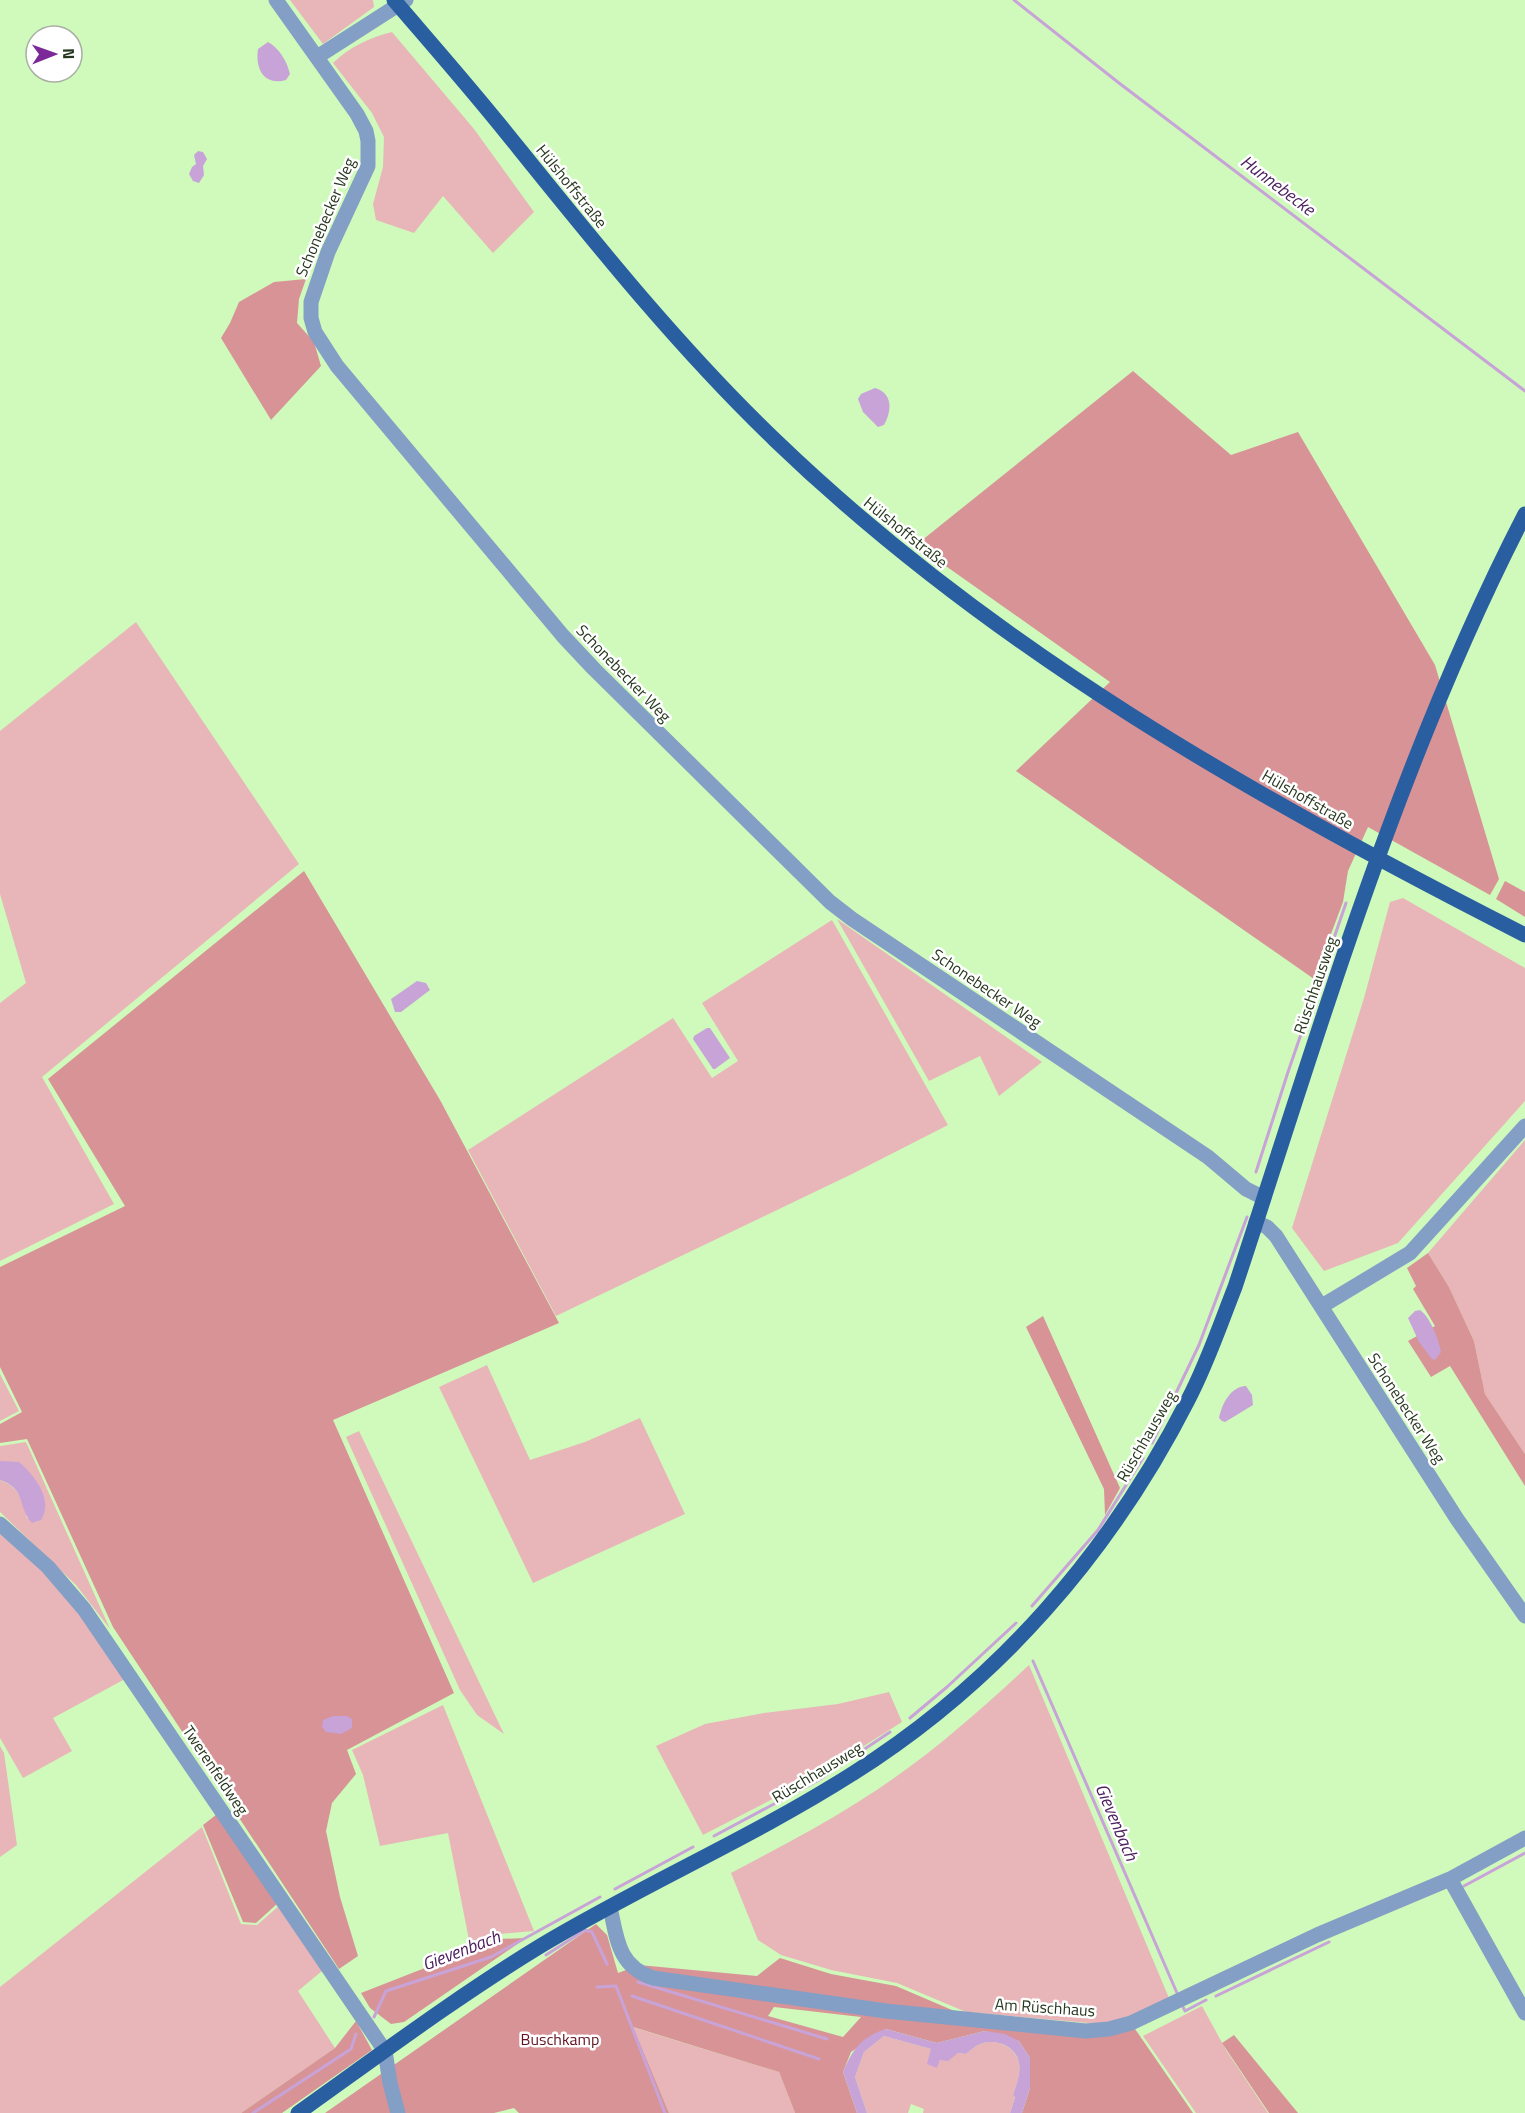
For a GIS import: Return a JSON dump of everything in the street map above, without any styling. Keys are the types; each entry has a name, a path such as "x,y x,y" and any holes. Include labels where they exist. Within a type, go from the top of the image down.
{"main road":[{"name":"Hülshoffstraße","path":"400,2 617,270 675,337 749,415 847,507 944,586 1079,683 1180,747 1377,859 1525,935"},
{"name":"Rüschhausweg","path":"298,2113 500,1972 610,1907 852,1775 935,1716 998,1660 1027,1630 1106,1537 1164,1446 1190,1398 1210,1351 1235,1287 1377,859 1461,649 1525,514"}],"street":[{"name":"Schonebecker Weg","path":"276,0 362,122 369,149 368,166 328,252 311,302 311,318 315,332 346,376 586,661 830,902 1208,1157 1246,1189 1264,1198"},
{"path":"317,57 400,2"},
{"path":"1322,1306 1410,1253 1525,1126"},
{"name":"Schonebecker Weg","path":"1256,1222 1267,1227 1275,1236 1457,1519 1525,1616"},
{"name":"Twerenfeldweg","path":"0,1524 48,1567 96,1626 385,2051"},
{"path":"1525,1838 1450,1879 1525,2013"},
{"name":"Am Rüschhaus","path":"610,1907 617,1940 627,1962 633,1969 653,1978 896,2012 1086,2031 1109,2029 1131,2023 1317,1935 1450,1879"},
{"path":"385,2051 398,2113"}],"shaded area":[{"path":"290,0 373,0 374,7 323,44"},
{"path":"392,32 474,129 534,212 493,253 443,196 414,233 376,220 373,204 383,167 384,137 372,113 333,63 361,43"},
{"path":"268,42 279,51 287,64 290,74 286,80 278,81 267,78 260,69 258,49"},
{"path":"198,151 203,152 207,159 203,166 204,175 199,183 193,181 189,174 196,164 194,155"},
{"path":"875,388 885,394 889,403 887,420 884,425 878,427 863,412 858,399 861,394"},
{"path":"136,622 299,864 42,1077 114,1204 0,1261 0,1003 26,983 0,894 0,731"},
{"path":"1403,898 1525,968 1525,1101 1398,1243 1324,1271 1292,1228 1364,998 1390,902"},
{"path":"837,919 1042,1062 999,1096 980,1056 929,1081"},
{"path":"832,920 948,1125 852,1174 556,1316 468,1150 673,1018 712,1078 738,1061 702,1003"},
{"path":"417,981 426,983 430,990 401,1012 395,1012 391,999"},
{"path":"710,1028 730,1058 715,1069 693,1039"},
{"path":"1525,1140 1525,1454 1485,1394 1474,1341 1449,1287 1428,1253"},
{"path":"1420,1310 1431,1323 1438,1341 1441,1352 1435,1360 1419,1342 1408,1318 1415,1311"},
{"path":"487,1365 530,1460 585,1442 640,1418 685,1514 533,1583 439,1387"},
{"path":"0,1374 19,1411 0,1421"},
{"path":"1246,1386 1252,1395 1253,1405 1225,1422 1222,1421 1219,1418 1228,1397 1235,1389"},
{"path":"359,1431 504,1734 477,1715 460,1690 346,1437"},
{"path":"26,1442 110,1629 76,1585 0,1512 0,1480 16,1490 22,1500 27,1518 37,1522 0,1461 0,1446"},
{"path":"0,1461 19,1462 36,1481 45,1504 41,1520 32,1523 24,1511 18,1493 9,1484 0,1480"},
{"path":"0,1533 70,1596 125,1679 53,1718 72,1751 23,1778 0,1738"},
{"path":"1029,1665 1169,1998 1110,2025 966,2012 897,1983 831,1970 781,1955 758,1940 731,1873 827,1821 904,1771 947,1738"},
{"path":"889,1692 902,1722 813,1778 703,1835 656,1746 705,1724 764,1713 838,1704"},
{"path":"443,1705 534,1931 500,1934 470,1945 448,1833 380,1846 363,1775 352,1750"},
{"path":"333,1716 347,1716 352,1719 352,1728 341,1734 326,1732 322,1727 323,1720"},
{"path":"0,1746 4,1753 17,1845 0,1857"},
{"path":"202,1827 241,1924 257,1925 280,1905 322,1971 298,1991 335,2048 241,2113 0,2113 0,1987"},
{"path":"1202,2006 1226,2050 1268,2113 1196,2113 1143,2036"},
{"path":"632,2027 779,2072 795,2113 669,2113"},
{"path":"886,2029 937,2043 985,2031 1005,2034 1019,2041 1030,2058 1030,2088 1022,2113 1010,2113 1015,2097 1013,2095 1018,2079 1019,2063 1009,2047 997,2042 984,2043 966,2054 958,2053 948,2061 940,2060 937,2068 927,2064 931,2049 884,2036 864,2052 855,2077 867,2113 857,2113 843,2072 850,2057 864,2040"},
{"path":"884,2036 931,2049 937,2067 940,2060 958,2053 966,2054 984,2043 997,2042 1008,2047 1013,2051 1019,2063 1018,2079 1013,2095 1015,2096 1010,2113 923,2113 924,2109 911,2104 908,2113 867,2113 855,2077 864,2052"}],"green space":[{"path":"306,279 299,299 297,323 314,342 321,366 271,420 221,338 239,302 274,282"},
{"path":"1133,371 1231,455 1298,432 1435,665 1499,879 1490,895 1368,827 1348,871 1343,902 1314,979 1016,771 1110,682 916,545"},
{"path":"304,871 440,1100 559,1323 333,1420 454,1693 347,1750 356,1774 332,1803 326,1831 340,1897 358,1956 339,1969 113,1627 27,1439 0,1443 0,1424 22,1412 0,1367 0,1267 125,1206 48,1079"},
{"path":"1505,881 1525,892 1525,917 1496,899"},
{"path":"1428,1253 1449,1287 1474,1341 1485,1394 1525,1454 1525,1486 1450,1366 1431,1377 1408,1341 1435,1326 1413,1289 1416,1286 1407,1268"},
{"path":"1043,1316 1120,1488 1105,1515 1104,1489 1026,1327"},
{"path":"221,1811 278,1903 256,1923 243,1922 203,1825"},
{"name":"Buschkamp","path":"596,1924 607,1935 618,1973 639,1965 757,1976 780,1958 831,1974 896,1986 966,2016 1041,2029 1133,2026 1193,2113 1022,2113 1030,2088 1030,2058 1019,2041 985,2031 937,2043 886,2029 851,2052 843,2072 857,2113 795,2113 779,2072 633,2027 669,2113 519,2113 514,2108 494,2113 325,2113","holes":["774,2007 861,2017 843,2037 768,2016"]},
{"path":"526,1938 404,2022 391,2024 370,2008 361,1993 499,1939"},
{"path":"356,2021 372,2050 282,2113 241,2113 335,2048"},
{"path":"1234,2035 1298,2113 1269,2113 1222,2043"}],"waterway":[{"name":"Hunnebecke","path":"1014,0 1119,83 1525,391"},
{"path":"1256,1172 1346,903"},
{"path":"1152,1443 1199,1345 1247,1217"},
{"path":"1032,1606 1098,1530 1143,1458"},
{"name":"Gievenbach","path":"910,1718 1016,1623"},
{"name":"Gievenbach","path":"1033,1661 1177,1993"},
{"name":"Gievenbach","path":"714,1836 817,1781 890,1732"},
{"name":"Gievenbach","path":"615,1889 693,1847"},
{"name":"Gievenbach","path":"1464,1886 1525,1853"},
{"name":"Gievenbach","path":"374,2017 386,1991 491,1957 600,1897"},
{"path":"546,1955 585,1930 592,1932 607,1964"},
{"name":"Gievenbach","path":"1216,1996 1329,1942"},
{"path":"638,1982 827,2039"},
{"path":"597,1987 616,1986 665,2113"},
{"path":"632,1996 819,2059"},
{"name":"Gievenbach","path":"1183,2007 1185,2011 1206,2000"},
{"name":"Gievenbach","path":"253,2113 351,2049 356,2034"}]}
